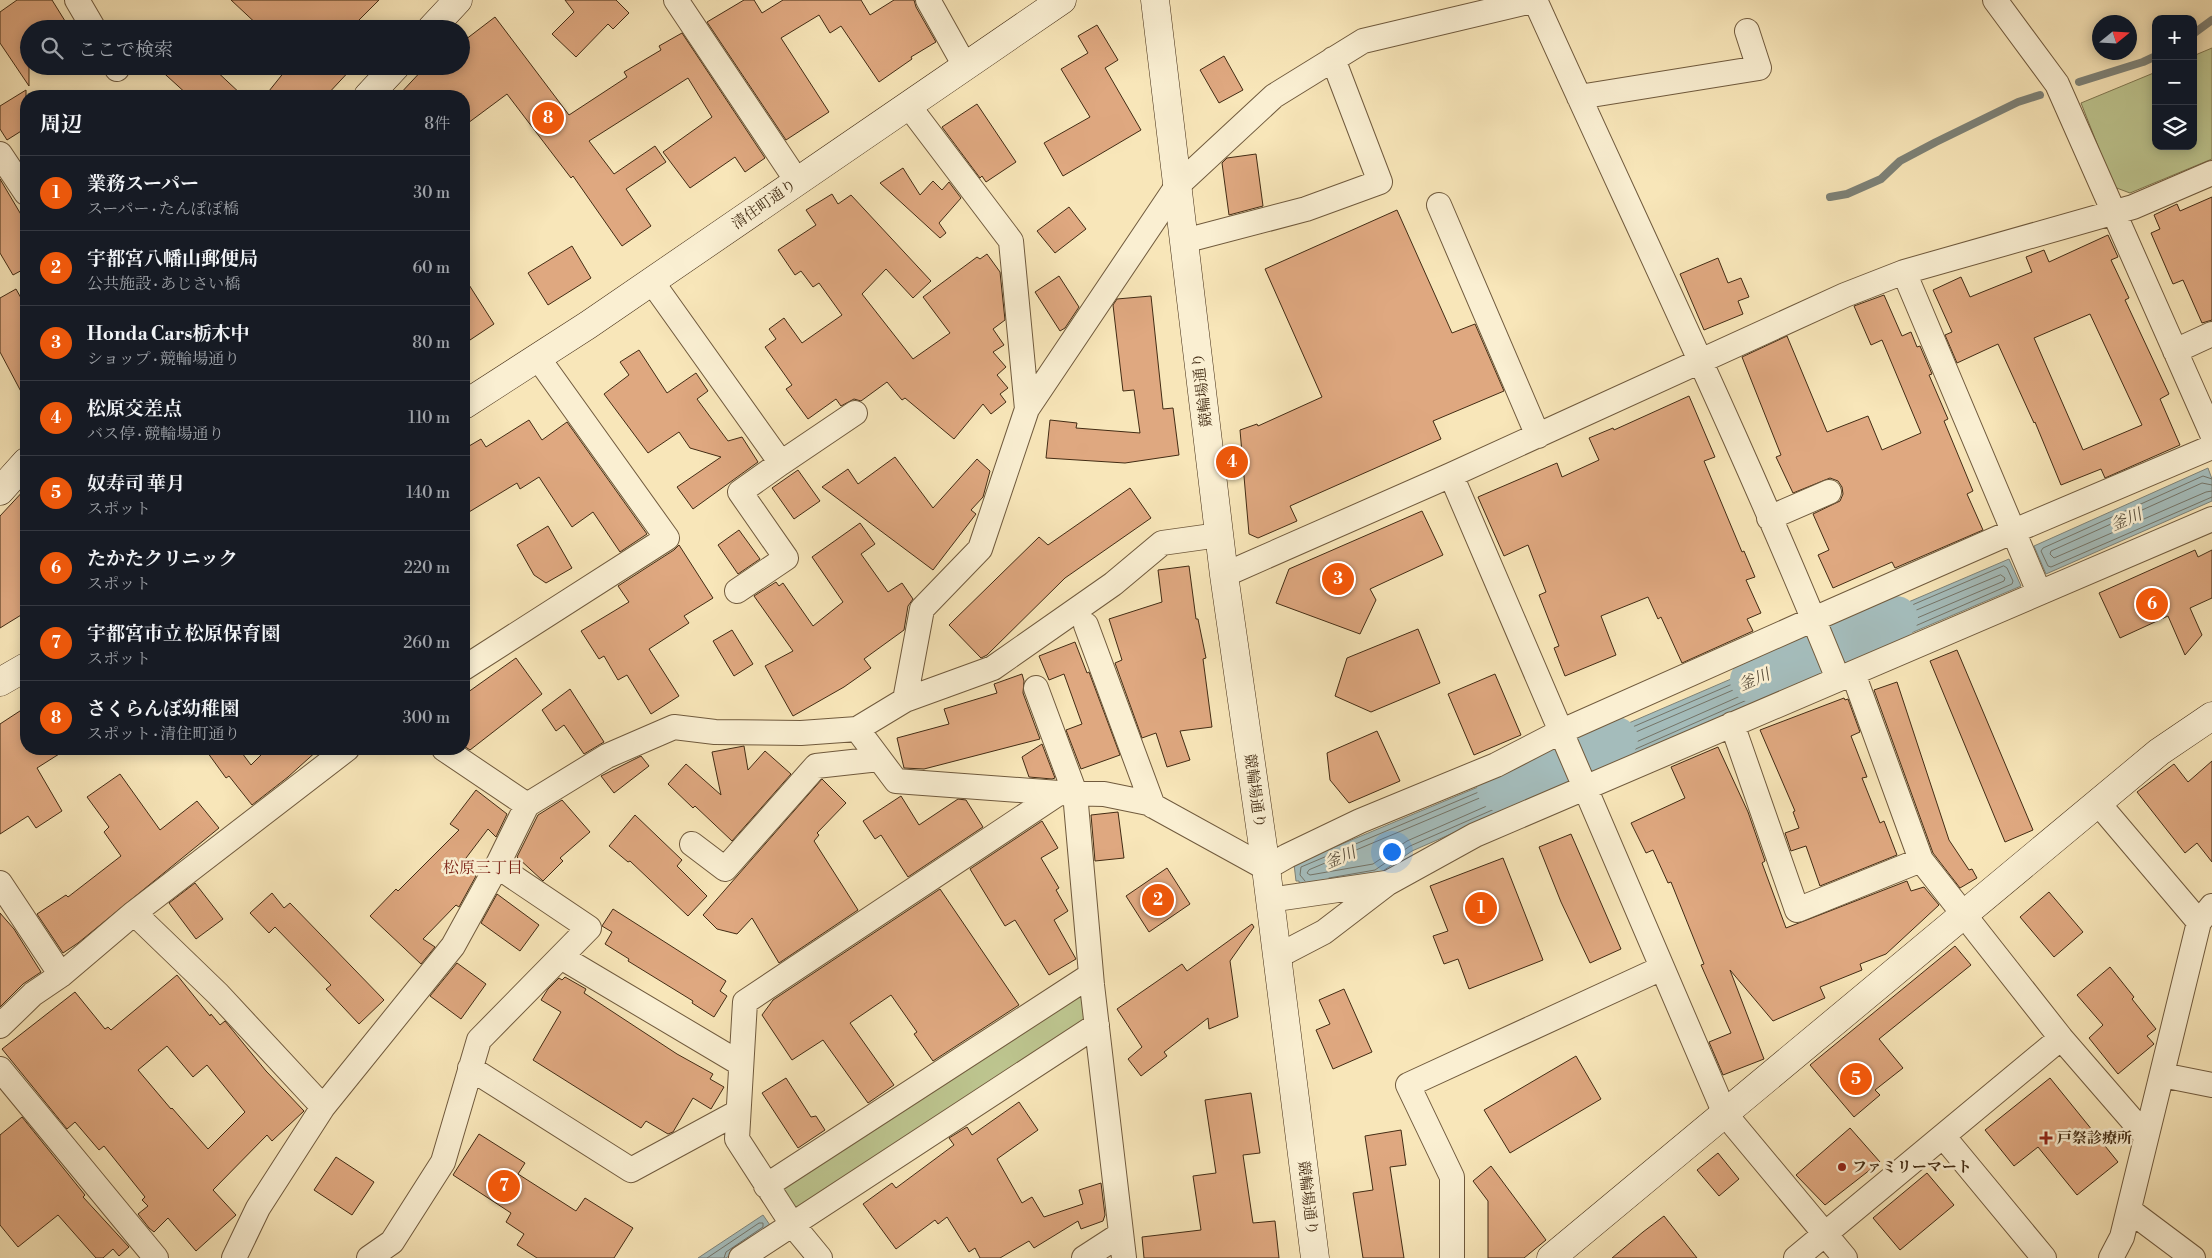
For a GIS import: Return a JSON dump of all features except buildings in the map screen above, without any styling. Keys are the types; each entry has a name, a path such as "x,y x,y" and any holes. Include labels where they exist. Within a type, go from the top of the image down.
{"street":[{"path":"77,0 89,20"},
{"path":"439,20 458,0"},
{"path":"676,0 797,181"},
{"path":"928,0 965,66"},
{"name":"清住町通り","path":"470,400 538,358 652,282 1062,0"},
{"name":"競輪場通り","path":"1155,0 1224,575 1266,868 1315,1258"},
{"path":"905,700 922,608 980,549 1027,409 1177,186 1274,96 1363,41 1535,0 1700,362 1814,619 1845,676 1921,860 1963,916 2061,1038 2146,1136"},
{"path":"1995,0 2058,84 2212,434"},
{"path":"1579,97 1759,68 1747,31"},
{"path":"1184,241 1306,209 1380,182 1334,60"},
{"path":"374,90 388,75"},
{"path":"908,105 1011,241 1027,409"},
{"path":"0,154 20,184"},
{"path":"1224,575 1538,436 1845,295 1904,272 2133,207 2212,173"},
{"path":"1439,205 1538,436"},
{"path":"1904,272 2039,592"},
{"path":"652,282 782,463"},
{"path":"2175,351 2212,334"},
{"path":"470,664 667,538 538,358"},
{"path":"737,591 786,558 740,492 855,413"},
{"path":"857,729 896,781 1104,794 1148,803 1266,868 1360,821 1562,737 1814,619 2014,530 2212,447"},
{"path":"1,486 20,468"},
{"path":"1451,475 1725,1114 1845,1258"},
{"path":"1769,518 1829,492"},
{"path":"1276,957 1324,932 1388,882 1475,835 1582,783 1732,724 2212,519"},
{"path":"234,1258 258,1208 322,1107 452,946 497,866 527,805 607,756 674,727 715,732 801,733 857,729 905,700 993,668 1113,584 1162,543 1219,535"},
{"path":"1086,625 1153,806"},
{"path":"0,682 20,670"},
{"path":"1036,688 1067,793 1092,980 1124,1258"},
{"path":"1551,1258 2098,802 2159,752 2212,716"},
{"path":"1732,724 1797,910 1921,860"},
{"path":"0,1026 33,994 61,975 134,913 339,755"},
{"path":"453,755 527,805"},
{"path":"692,844 725,869 816,766 879,758"},
{"path":"820,1258 789,1221 736,1139 745,1002 1067,793"},
{"path":"2098,802 2206,914 2146,1136 2122,1237 2111,1258"},
{"path":"369,1258 392,1242 444,1162 478,1040 589,928 497,866"},
{"path":"1269,900 1388,882"},
{"path":"3,895 61,975"},
{"path":"134,913 218,994 322,1107"},
{"path":"561,956 741,1064"},
{"path":"1452,1258 1452,1177 1408,1085 1662,968"},
{"path":"769,1189 1092,980"},
{"path":"741,1258 789,1221 1096,1020"},
{"path":"1796,1258 2061,1038"},
{"path":"470,1068 631,1170 738,1112"},
{"path":"0,1070 156,1258"},
{"path":"2162,1075 2212,1085"},
{"path":"1943,1136 2044,1258"},
{"path":"2129,1210 2193,1258"},
{"path":"1084,1258 1121,1234"}],"green space":[{"path":"2212,48 2212,159 2130,193 2114,187 2081,103 2152,74 2152,150 2197,150 2197,54"},
{"path":"1084,986 1088,1020 796,1215 777,1186"}],"water":[{"path":"2208,468 2212,479 2212,501 2046,574 2034,546"},
{"path":"2009,559 2021,586 1848,660 1836,633"},
{"path":"1803,648 1814,676 1592,774 1580,744"},
{"path":"1550,757 1563,785 1412,851 1377,875 1300,888 1299,881 1296,881 1294,864"},
{"path":"763,1215 772,1228 726,1258 698,1258"}],"waterway":[{"path":"2197,31 2212,20"},
{"path":"2079,82 2152,58"},
{"path":"1830,197 1847,194 1881,179 1900,161 2018,102 2040,95"},
{"name":"釜川","path":"1752,680 1896,618"},
{"name":"釜川","path":"1499,789 1616,739"}],"place":[{"name":"さくらんぼ幼稚園","path":"548,118"},
{"name":"松原交差点","path":"1232,462"},
{"name":"Honda Cars栃木中","path":"1338,579"},
{"name":"たかたクリニック","path":"2152,604"},
{"name":"宇都宮八幡山郵便局","path":"1158,900"},
{"name":"業務スーパー","path":"1481,908"},
{"name":"奴寿司 華月","path":"1856,1079"},
{"name":"戸祭診療所","path":"2046,1138"},
{"name":"ファミリーマート","path":"1842,1167"},
{"name":"宇都宮市立 松原保育園","path":"504,1186"}],"district":[{"name":"松原三丁目","path":"483,867"}]}
